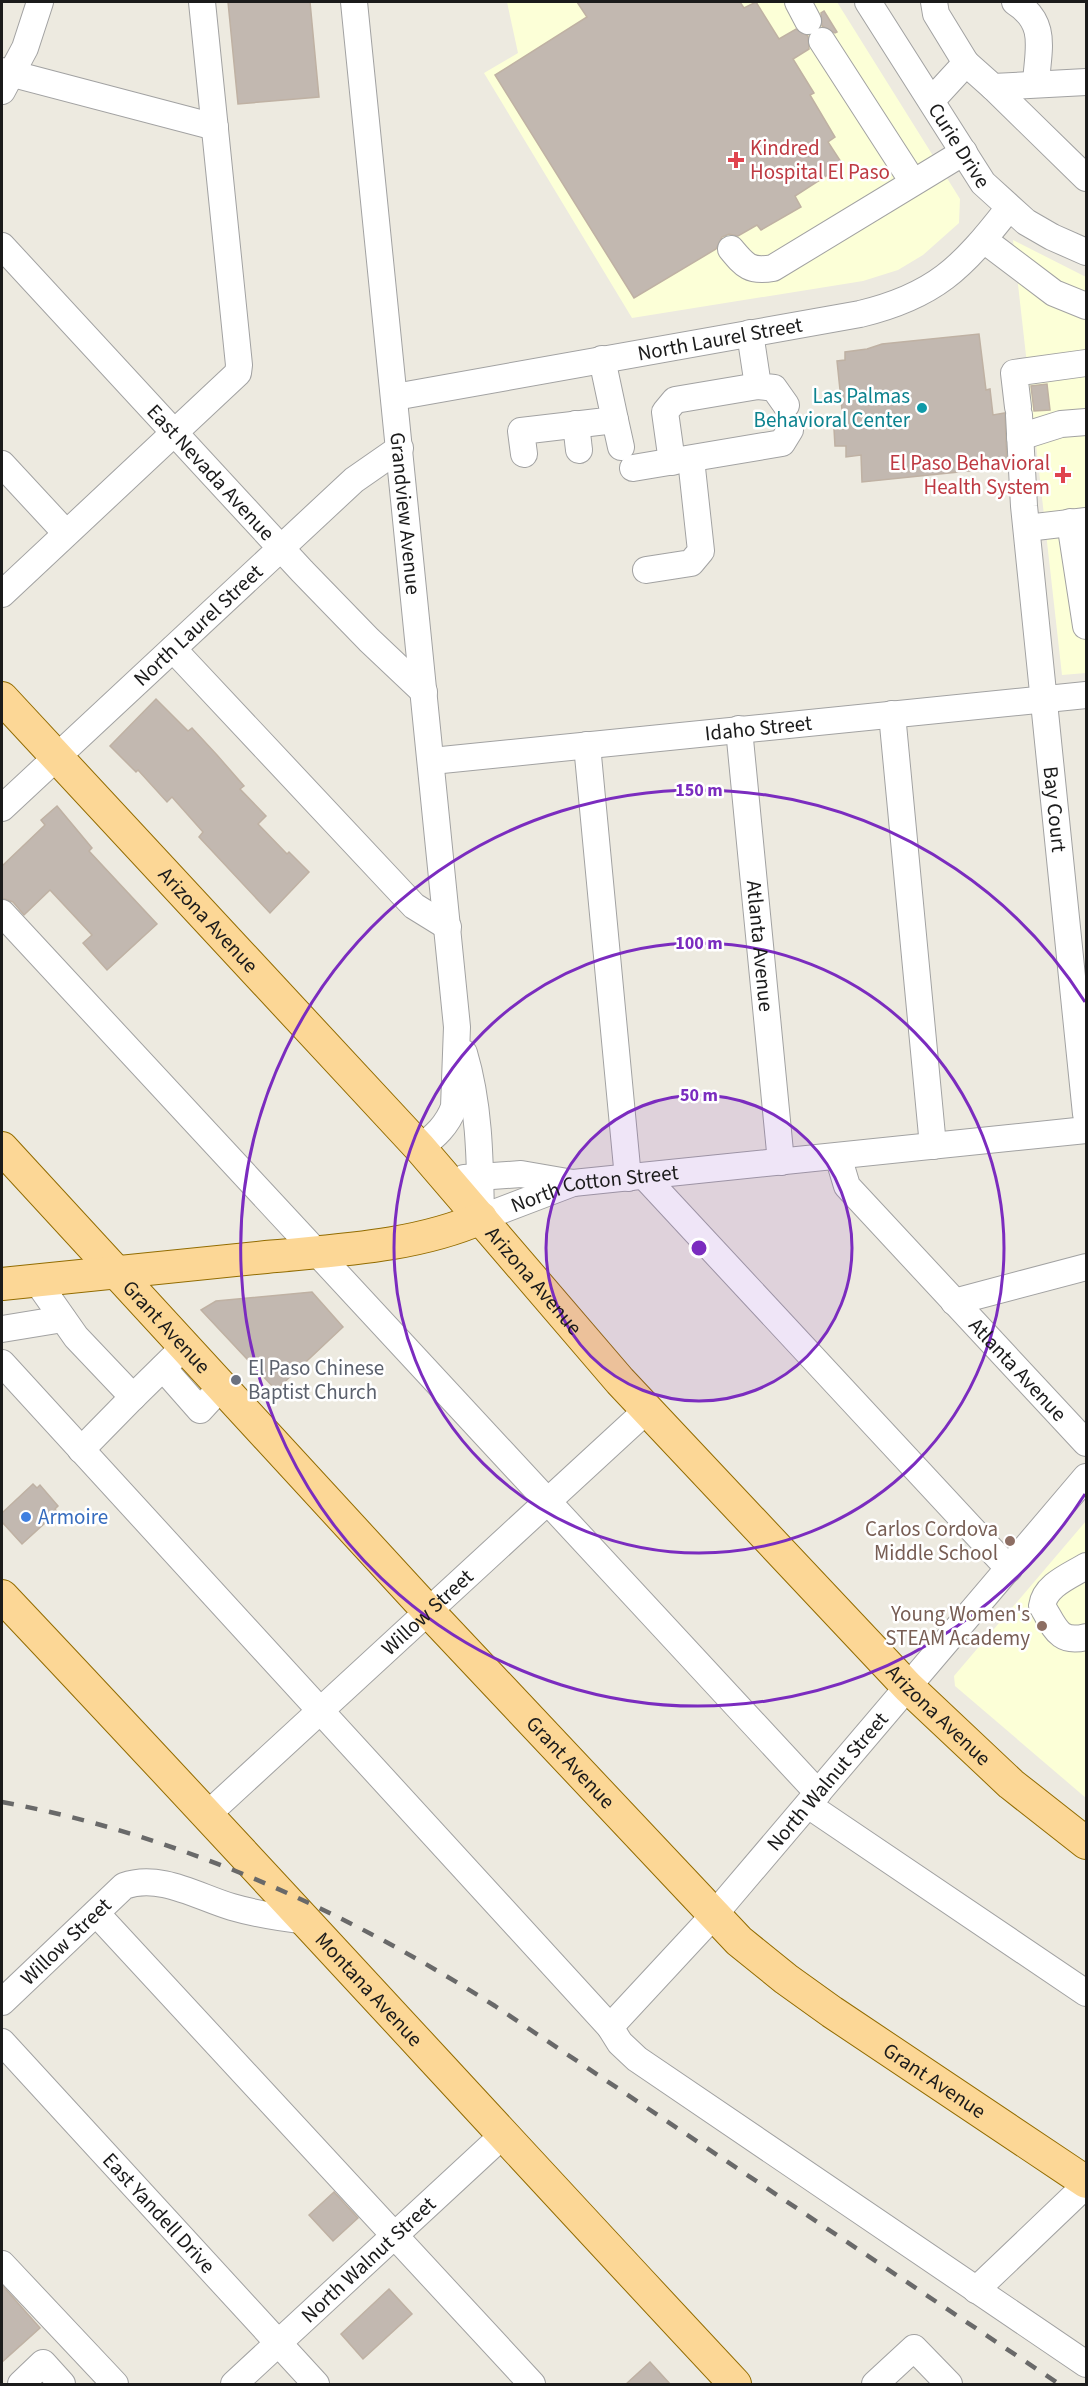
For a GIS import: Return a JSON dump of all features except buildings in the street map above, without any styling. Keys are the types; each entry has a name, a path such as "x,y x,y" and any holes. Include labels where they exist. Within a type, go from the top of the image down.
{"main road":[{"name":"Arizona Avenue","path":"2,698 420,1148 648,1409 908,1687 1003,1776 1086,1843"},
{"name":"Grant Avenue","path":"2,1148 428,1611 713,1916 786,1979 1086,2184"},
{"name":"North Cotton Street","path":"2,1284 316,1252 427,1236 454,1230 481,1218"},
{"name":"Montana Avenue","path":"2,1596 208,1814 502,2136 735,2385"}],"street":[{"path":"40,2 25,48 5,79 215,127"},
{"path":"2,594 65,532 237,373 239,365 202,2"},
{"name":"Grandview Avenue","path":"354,2 457,1027 454,1107 450,1119 420,1148"},
{"name":"Curie Drive","path":"868,2 932,100 982,183 1008,209 1052,237 1086,252"},
{"path":"934,2 936,14 966,63 1086,178"},
{"path":"1015,2 1025,8 1038,25 1036,83"},
{"path":"809,21 913,182"},
{"path":"932,100 966,63"},
{"path":"993,87 1086,82"},
{"path":"731,249 746,268 758,270 773,268 964,152"},
{"name":"North Laurel Street","path":"395,397 896,306 948,277 984,240 1008,209"},
{"path":"984,240 1054,293 1086,306"},
{"name":"East Nevada Avenue","path":"2,246 369,640 424,692"},
{"path":"750,333 758,386"},
{"path":"603,359 615,420 627,458 681,460 782,443 788,417 774,388 758,386 675,400 665,412 681,460 701,551 691,563 646,570"},
{"name":"Bay Court","path":"1086,363 1014,373 1025,517 1046,699 1086,1114"},
{"path":"524,454 521,431 615,420"},
{"path":"1019,420 1061,424 1086,422"},
{"path":"576,424 579,450"},
{"name":"North Laurel Street","path":"2,808 354,480 400,448"},
{"path":"2,464 65,532"},
{"path":"1025,517 1078,521 1086,626"},
{"path":"173,649 414,906 448,927"},
{"name":"Idaho Street","path":"432,761 1086,695"},
{"path":"892,714 933,1146"},
{"name":"Atlanta Avenue","path":"739,729 781,1162"},
{"path":"587,745 636,1177 1009,1569"},
{"path":"2,913 546,1502 813,1799 1086,1993"},
{"name":"Grandview Avenue","path":"457,1027 471,1076 480,1177 481,1218"},
{"name":"North Cotton Street","path":"481,1218 573,1183 1086,1130"},
{"name":"Atlanta Avenue","path":"838,1156 848,1186 1086,1443"},
{"path":"447,1179 521,1174 573,1183"},
{"path":"954,1302 1086,1267"},
{"path":"36,1280 76,1337 133,1397"},
{"path":"2,1329 63,1319"},
{"path":"81,1450 185,1346"},
{"path":"2,1363 610,2027 620,2043 638,2059 1086,2364"},
{"path":"163,1368 200,1410 222,1386"},
{"name":"Willow Street","path":"208,1814 648,1409"},
{"name":"North Walnut Street","path":"610,2027 713,1916 1086,1477"},
{"path":"1086,1566 1054,1586 1044,1597 1042,1606 1061,1635 1068,1639 1086,1637"},
{"name":"Willow Street","path":"2,2002 124,1886 144,1880 157,1882 234,1908 307,1921"},
{"path":"96,1913 532,2385"},
{"name":"East Yandell Drive","path":"2,2042 316,2385"},
{"name":"North Walnut Street","path":"234,2385 502,2136"},
{"path":"976,2290 1086,2184"},
{"path":"2,2264 115,2385"},
{"path":"875,2385 914,2348 949,2385"},
{"path":"21,2385 43,2363 62,2385"}],"shaded area":[{"name":"Kindred Hospital El Paso","path":"507,2 837,2 960,199 959,223 923,255 898,270 863,281 632,318 484,73 518,53"},
{"name":"El Paso Behavioral Health System","path":"1013,240 1086,277 1086,673 1062,675"},
{"name":"Young Women's STEAM Academy","path":"1086,1521 1086,1798 955,1686 954,1676"}],"railway":[{"path":"2,1802 68,1816 132,1834 196,1856 258,1880 379,1938 495,2006 1059,2384"}],"place":[{"name":"Kindred Hospital El Paso","path":"736,160"},
{"name":"Las Palmas Behavioral Center","path":"922,408"},
{"name":"El Paso Behavioral Health System","path":"1063,475"},
{"name":"El Paso Chinese Baptist Church","path":"236,1380"},
{"name":"Armoire","path":"26,1517"},
{"name":"Carlos Cordova Middle School","path":"1010,1541"},
{"name":"Young Women's STEAM Academy","path":"1042,1626"}]}
